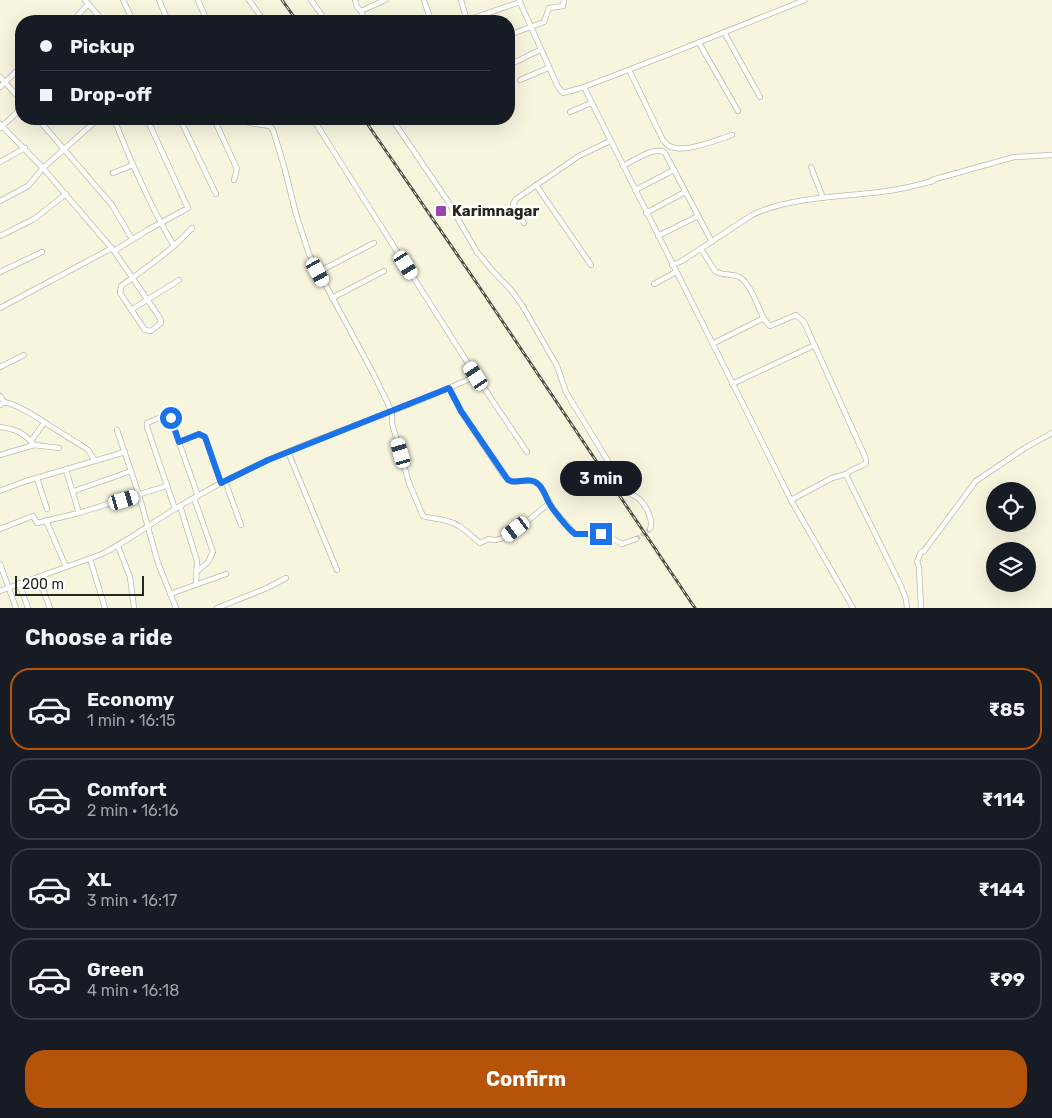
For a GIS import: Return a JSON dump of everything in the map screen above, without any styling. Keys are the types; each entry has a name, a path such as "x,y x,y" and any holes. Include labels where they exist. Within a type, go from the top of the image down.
{"street":[{"path":"123,0 130,15"},
{"path":"159,0 165,15"},
{"path":"198,0 204,15"},
{"path":"249,0 260,15"},
{"path":"311,0 322,15"},
{"path":"355,0 363,15"},
{"path":"361,10 385,0"},
{"path":"424,0 429,15"},
{"path":"461,0 465,15"},
{"path":"515,33 544,22 549,8 563,6 564,0"},
{"path":"482,15 520,1 548,68 558,88 563,93 629,70 805,0"},
{"path":"77,15 87,2 98,15"},
{"path":"724,32 760,98"},
{"path":"699,42 738,111"},
{"path":"515,62 540,50"},
{"path":"520,80 548,68"},
{"path":"629,70 664,140 669,146 684,149 732,135"},
{"path":"0,87 15,73"},
{"path":"0,77 15,93"},
{"path":"584,87 672,266 791,500 852,608"},
{"path":"570,112 591,103"},
{"path":"15,114 1,126 43,168 113,250 133,277 161,320 159,325 151,331 145,330 119,290 121,286 133,277 174,246 192,228"},
{"path":"43,125 112,205 132,239"},
{"path":"0,201 28,186 43,168 91,125"},
{"path":"116,125 160,223 174,246"},
{"path":"0,308 185,211 188,206 150,125"},
{"path":"183,125 216,194"},
{"path":"217,125 237,169 234,180"},
{"path":"263,125 270,126 273,130 309,254 392,412 392,424 409,483 423,516 459,525 480,543 489,539 493,541 500,540 550,504"},
{"path":"317,125 476,376 527,452"},
{"path":"396,125 447,200 476,252 511,290 522,305 557,366 566,392 572,402 628,493 638,498 647,512 652,523 650,529"},
{"path":"524,223 513,202 579,156 610,141"},
{"path":"0,162 24,148"},
{"path":"623,166 659,149 665,153 712,242"},
{"path":"672,266 756,213 798,202 897,190 1014,157 1052,155"},
{"path":"113,173 133,165"},
{"path":"811,167 823,198"},
{"path":"635,190 674,170"},
{"path":"536,185 591,265"},
{"path":"646,213 685,192"},
{"path":"0,236 34,219 66,194"},
{"path":"658,236 698,216"},
{"path":"318,272 374,243"},
{"path":"701,249 718,274 737,276 744,280 769,325 772,326 793,316 799,316 804,322 866,459 866,463 846,474 832,478 791,500"},
{"path":"0,272 42,252"},
{"path":"332,298 384,271"},
{"path":"654,284 676,272"},
{"path":"131,310 179,280"},
{"path":"712,344 764,319"},
{"path":"732,384 815,345"},
{"path":"0,367 24,355"},
{"path":"0,591 90,559 118,546 174,509 223,482 288,452 392,412 476,376"},
{"path":"449,388 461,411 504,476 512,482 534,481 540,485 550,504 571,531 575,534 601,534 622,544 636,538"},
{"path":"0,396 2,404 11,404 85,448 95,461"},
{"path":"174,509 147,427 147,423 166,415 169,416 179,442 213,552 208,562 198,571"},
{"path":"0,455 33,443 44,423"},
{"path":"0,427 19,431 33,443 59,448"},
{"path":"117,430 139,495 158,563 176,608"},
{"path":"921,608 919,567 917,562 922,552 976,481 1025,448 1052,433"},
{"path":"179,442 199,434 205,437 241,525"},
{"path":"0,491 125,452"},
{"path":"288,452 337,570"},
{"path":"66,470 74,491 79,513"},
{"path":"74,491 131,471"},
{"path":"846,474 900,584 908,608"},
{"path":"37,478 47,509"},
{"path":"0,529 33,516 37,523 79,513 166,486"},
{"path":"180,506 194,550 198,571 196,584"},
{"path":"46,520 66,567"},
{"path":"118,546 130,577 134,608"},
{"path":"90,559 106,608"},
{"path":"0,564 16,608"},
{"path":"170,594 226,574"},
{"path":"38,577 50,608"},
{"path":"217,608 267,588 286,578"},
{"path":"19,584 28,608"}],"tunnel":[{"path":"636,539 650,529"}],"railway":[{"path":"282,0 293,15"},
{"path":"368,125 695,608"}],"place":[{"name":"Karimnagar","path":"441,211"}],"route":[{"path":"171,418 179,442 199,434 205,437 221,483 268,460 449,388 461,411 508,480 512,482 529,480 540,485 553,509 575,534 601,534"}]}
